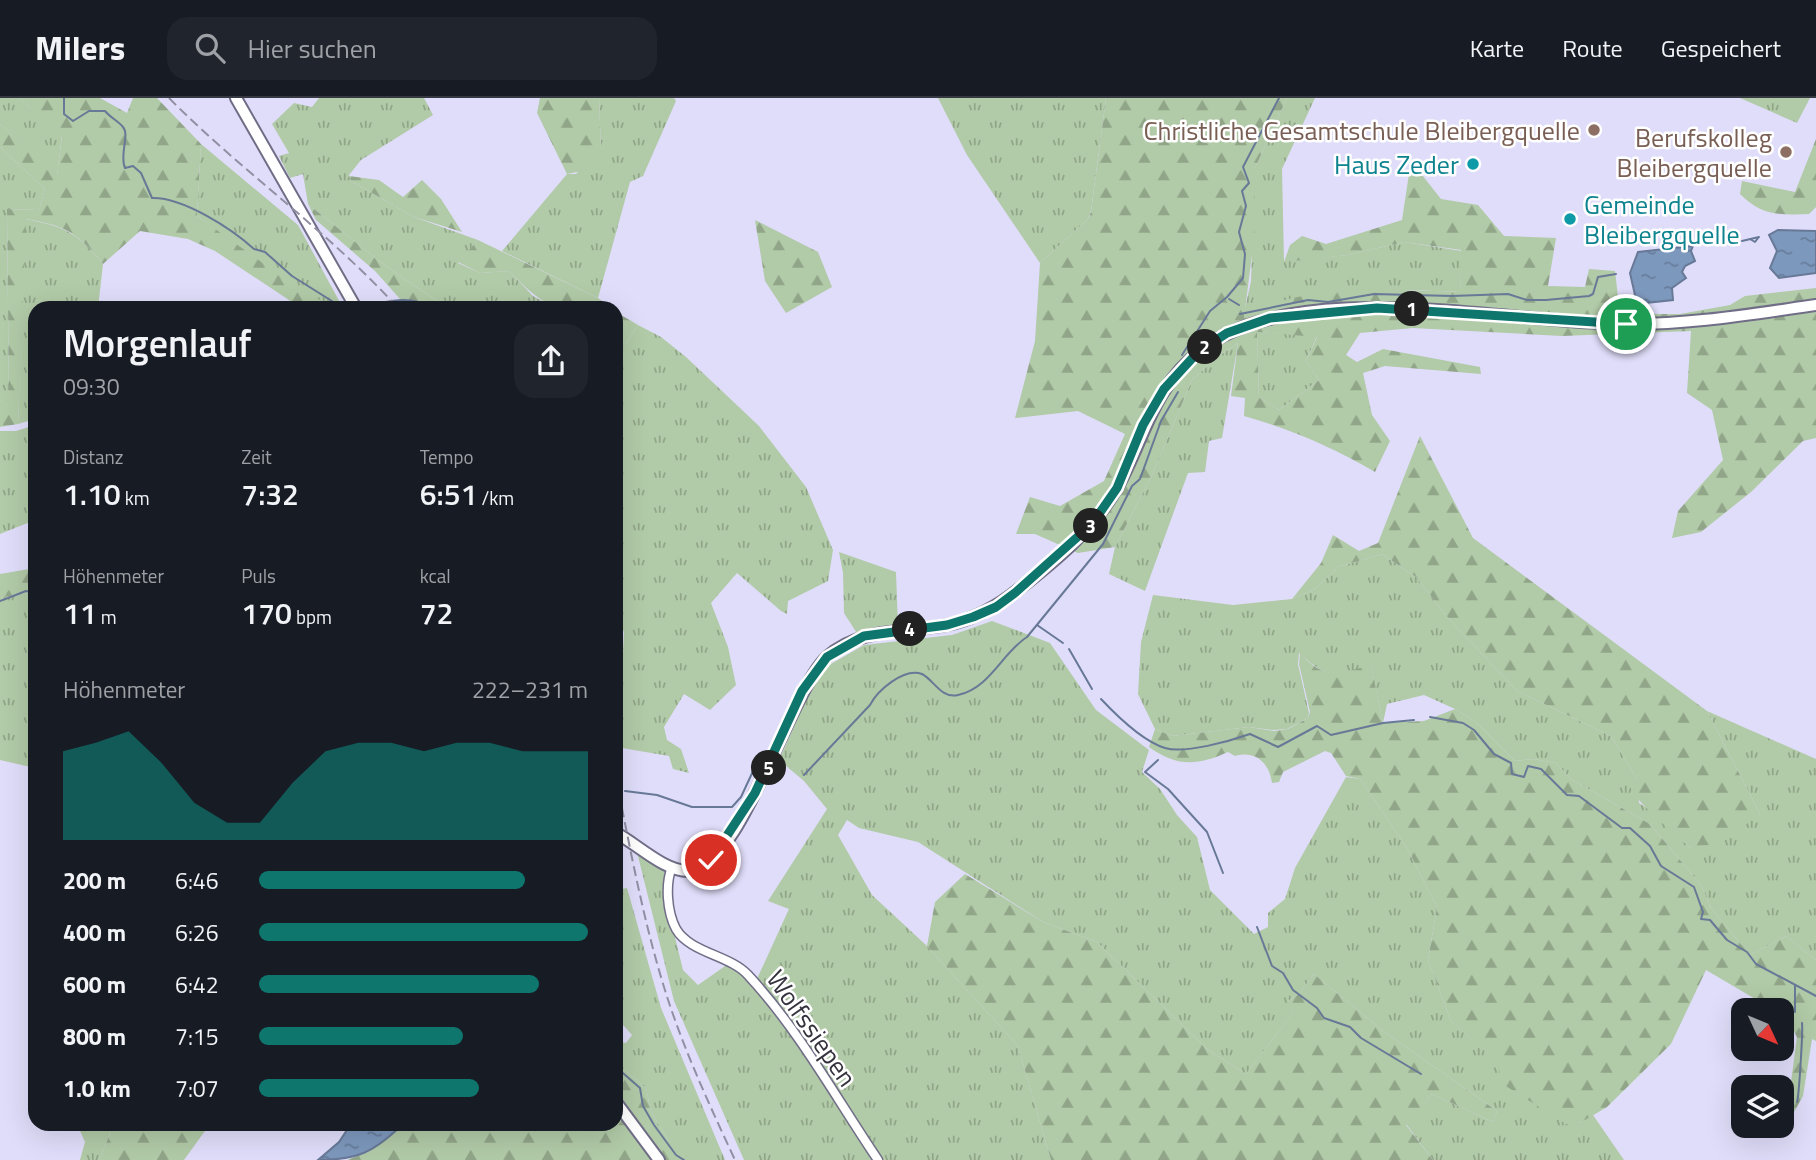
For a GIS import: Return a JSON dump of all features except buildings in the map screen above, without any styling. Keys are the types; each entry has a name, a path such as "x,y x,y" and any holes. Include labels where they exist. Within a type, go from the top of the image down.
{"street":[{"path":"236,98 352,301"},
{"path":"623,838 685,871 696,870 716,855 762,780 802,691 819,665 835,651 864,636 947,625 986,612 1016,592 1080,537 1117,488 1143,425 1164,389 1198,352 1227,333 1270,318 1377,308 1626,324 1710,320 1816,305"},
{"name":"Wolfssiepen","path":"672,866 667,879 677,930 689,941 746,972 785,1020 878,1160"},
{"path":"623,1111 659,1160"}],"green space":[{"path":"0,98 19,98 62,135 57,176 0,124"},
{"path":"19,98 100,98 127,113 133,98 157,98 201,144 197,216 278,274 322,301 290,301 215,251 188,239 140,231 103,264 70,232 52,224 26,219 18,424 0,427 0,401 9,398 7,209 39,210 45,189 0,147 0,124 57,175 62,136"},
{"path":"319,98 424,98 433,115 361,160 349,175 351,181 414,217 478,240 458,263 480,273 509,271 533,296 542,301 437,301 379,261 308,204 303,174 290,178 279,156 289,153 272,124 294,103 312,107"},
{"path":"540,98 599,98 601,148 597,168 567,174 537,113"},
{"path":"599,98 674,98 676,101 643,176 630,182 598,298 502,251 567,174 576,174 601,148"},
{"path":"938,98 1106,98 1091,211 1087,220 1040,263 967,155"},
{"path":"1106,98 1287,98 1255,168 1255,231 1244,318 1279,302 1321,293 1369,290 1460,292 1461,250 1404,242 1348,255 1284,262 1290,245 1302,236 1326,244 1402,220 1411,161 1441,199 1478,205 1504,236 1556,238 1548,286 1585,287 1589,269 1615,271 1620,314 1680,314 1730,305 1745,296 1816,288 1816,438 1803,441 1751,492 1701,532 1672,538 1678,511 1723,460 1712,410 1687,393 1691,331 1562,336 1413,328 1360,333 1346,355 1357,362 1383,349 1480,367 1481,374 1385,366 1363,373 1372,415 1390,441 1375,472 1311,440 1244,416 1245,398 1231,396 1238,343 1217,357 1192,380 1152,475 1115,547 1078,553 1035,534 1016,534 1030,497 1060,506 1104,481 1125,434 1078,411 1015,418 1035,341 1040,263 1087,220 1091,212","holes":["1257,332 1317,337 1306,361 1319,380 1279,410 1259,397"]},
{"path":"1287,98 1315,98 1282,169 1284,261 1348,255 1404,242 1462,251 1460,292 1409,290 1243,318 1251,281 1255,168"},
{"path":"1740,98 1810,98 1797,123"},
{"path":"1816,139 1816,207 1809,214 1772,213 1756,207 1740,194 1742,181 1795,192"},
{"path":"201,144 298,225 339,301 321,301 311,296 197,216"},
{"path":"0,147 45,189 39,210 7,209 9,399 0,401"},
{"path":"349,176 379,180 403,197 422,180 441,199 462,232 414,217 351,181"},
{"path":"308,204 379,261 437,301 402,301 375,271 316,220"},
{"path":"25,219 70,232 103,264 99,301 28,301 28,421 18,424"},
{"path":"755,220 818,252 832,287 786,313 765,281"},
{"path":"478,240 602,301 544,301 509,271 480,273 458,262"},
{"path":"623,316 638,325 623,348"},
{"path":"638,325 661,337 759,426 806,487 833,550 828,581 788,601 787,614 737,573 711,603 728,647 736,685 710,710 684,694 664,727 667,740 681,749 689,773 673,769 669,756 623,748 623,348"},
{"path":"1257,332 1317,336 1306,361 1319,380 1279,410 1259,397"},
{"path":"1238,343 1222,438 1209,441 1205,472 1188,473 1145,591 1109,574 1115,547 1152,475 1192,380 1217,357"},
{"path":"28,427 28,523 0,534 0,431 16,431"},
{"path":"1420,436 1473,538 1707,711 1760,814 1721,843 1690,848 1635,795 1630,787 1637,779 1611,736 1517,691 1449,619 1416,577 1382,554 1338,567 1315,589 1292,599 1321,563 1333,535 1359,551 1378,543"},
{"path":"839,552 896,572 898,626 872,628 858,635 844,613 843,573"},
{"path":"1382,554 1416,577 1449,619 1517,691 1611,736 1637,779 1639,803 1655,813 1690,848 1760,814 1707,711 1816,759 1816,960 1786,936 1750,955 1711,908 1701,885 1650,824 1571,779 1556,763 1533,759 1515,761 1476,722 1424,695 1387,704 1383,723 1371,666 1348,672 1325,672 1299,653 1298,664 1309,713 1308,718 1287,729 1249,727 1172,736 1155,729 1138,694 1141,642 1153,595 1233,605 1292,599 1315,589 1338,567"},
{"path":"28,569 28,592 0,598 0,574"},
{"path":"28,592 28,766 0,760 0,598"},
{"path":"992,621 1050,643 1096,710 1149,750 1142,772 1160,789 1177,815 1197,837 1210,890 1254,934 1268,927 1268,913 1285,899 1295,868 1346,777 1360,779 1407,848 1437,907 1428,960 1451,1021 1499,1063 1580,1123 1593,1115 1624,1160 1433,1160 1406,1124 1432,1094 1493,1122 1497,1111 1382,1030 1314,974 1299,994 1288,1001 1296,1009 1246,1074 1207,1049 1097,942 1043,922 918,842 859,828 847,820 838,835 872,895 927,946 1018,1046 1051,1160 882,1160 756,981 789,909 768,901 827,809 804,781 779,760 812,686 831,664 864,645 952,635"},
{"path":"1300,653 1317,668 1332,673 1371,665 1383,723 1424,721 1455,709 1476,722 1515,761 1533,759 1556,763 1571,779 1650,824 1701,885 1711,908 1750,955 1786,936 1816,960 1816,1041 1812,1039 1803,1096 1794,1112 1792,1075 1797,1037 1794,1032 1794,998 1754,998 1706,970 1671,1044 1607,1107 1580,1123 1566,1124 1501,1083 1498,1063 1451,1021 1428,960 1437,907 1407,848 1360,779 1346,776 1331,753 1325,751 1283,772 1279,782 1272,783 1268,769 1255,756 1235,756 1228,752 1207,760 1187,762 1169,758 1149,747 1155,729 1172,736 1249,727 1274,731 1288,729 1308,718 1310,712 1299,664"},
{"path":"637,852 665,871 663,888 683,970 698,985 728,964 747,979 807,1054 874,1160 744,1160 674,1001"},
{"path":"965,874 1043,922 1097,942 1207,1049 1246,1074 1295,1010 1288,1001 1299,994 1314,974 1382,1030 1497,1111 1493,1122 1432,1094 1406,1125 1433,1160 1051,1160 1018,1046 927,946 935,902"},
{"path":"627,888 661,1008 725,1160 692,1160 682,1154 668,1140 651,1112 646,1088 623,1069 623,1042 626,1043 632,1035 623,1025 623,889"},
{"path":"623,1069 646,1088 651,1112 668,1140 692,1160 347,1160 368,1152 394,1131 623,1131"},
{"path":"80,1131 111,1131 99,1160 80,1160 85,1142"},
{"path":"111,1131 205,1131 184,1160 99,1160"}],"water":[{"path":"1778,230 1816,231 1816,273 1779,278 1770,268 1777,251 1769,235"},
{"path":"1693,246 1691,251 1695,261 1685,266 1682,272 1686,278 1672,288 1673,300 1637,304 1630,273 1638,252"},
{"path":"346,1131 395,1131 365,1153 318,1160 339,1142"}],"waterway":[{"path":"64,98 64,114 73,121 89,111 105,111 123,127 125,168 133,166 141,173 152,198 178,203 206,216 233,232 254,249 265,252 292,276 332,301"},
{"path":"1182,355 1210,311 1227,297 1243,278 1245,254 1239,232 1246,206 1242,191 1249,183 1243,167 1279,98"},
{"path":"1742,241 1759,237"},
{"path":"1750,239 1755,242 1758,238"},
{"path":"1240,314 1308,300 1328,302 1374,294 1508,294 1527,300 1589,296 1593,294 1598,277 1616,274"},
{"path":"1229,299 1239,305"},
{"path":"396,301 414,301"},
{"path":"804,775 879,693 899,677 922,674 942,692 952,695 969,691 987,678 1027,637 1103,544 1132,486 1140,479 1161,421 1178,392"},
{"path":"0,601 28,591"},
{"path":"1037,625 1063,643"},
{"path":"1069,649 1092,689"},
{"path":"1101,699 1139,734 1156,745 1174,749 1208,746 1250,734 1278,747 1317,726 1331,735 1383,723 1414,720"},
{"path":"1430,717 1463,723 1474,730 1494,754 1511,763 1512,774 1524,777 1528,766 1541,769 1567,795 1579,796 1622,828 1630,828 1650,846 1661,866 1694,887 1703,912 1701,919 1710,920 1727,940 1747,952 1756,964 1816,996"},
{"path":"1158,760 1145,772 1168,789 1207,832 1223,873"},
{"path":"625,791 657,795 692,807 732,807 741,797 754,769 762,766"},
{"path":"1257,927 1272,966 1283,973 1293,990 1317,1008 1324,1018 1350,1027 1361,1038 1421,1074"},
{"path":"1795,985 1795,1012"},
{"path":"1797,1102 1802,1023"},
{"path":"623,1073 640,1088 643,1106 654,1125 676,1155 684,1160"}],"railway":[{"path":"169,98 343,253 391,301"},
{"path":"623,813 643,909 671,1009 735,1160"}],"place":[{"name":"Christliche Gesamtschule Bleibergquelle","path":"1594,130"},
{"name":"Berufskolleg Bleibergquelle","path":"1786,152"},
{"name":"Haus Zeder","path":"1473,164"},
{"name":"Gemeinde Bleibergquelle","path":"1570,219"}],"route":[{"path":"711,860 755,793 802,691 819,665 844,645 864,636 947,625 986,612 1037,575 1080,537 1105,508 1129,462 1143,425 1172,378 1198,352 1227,333 1270,318 1377,308 1626,324"}]}
